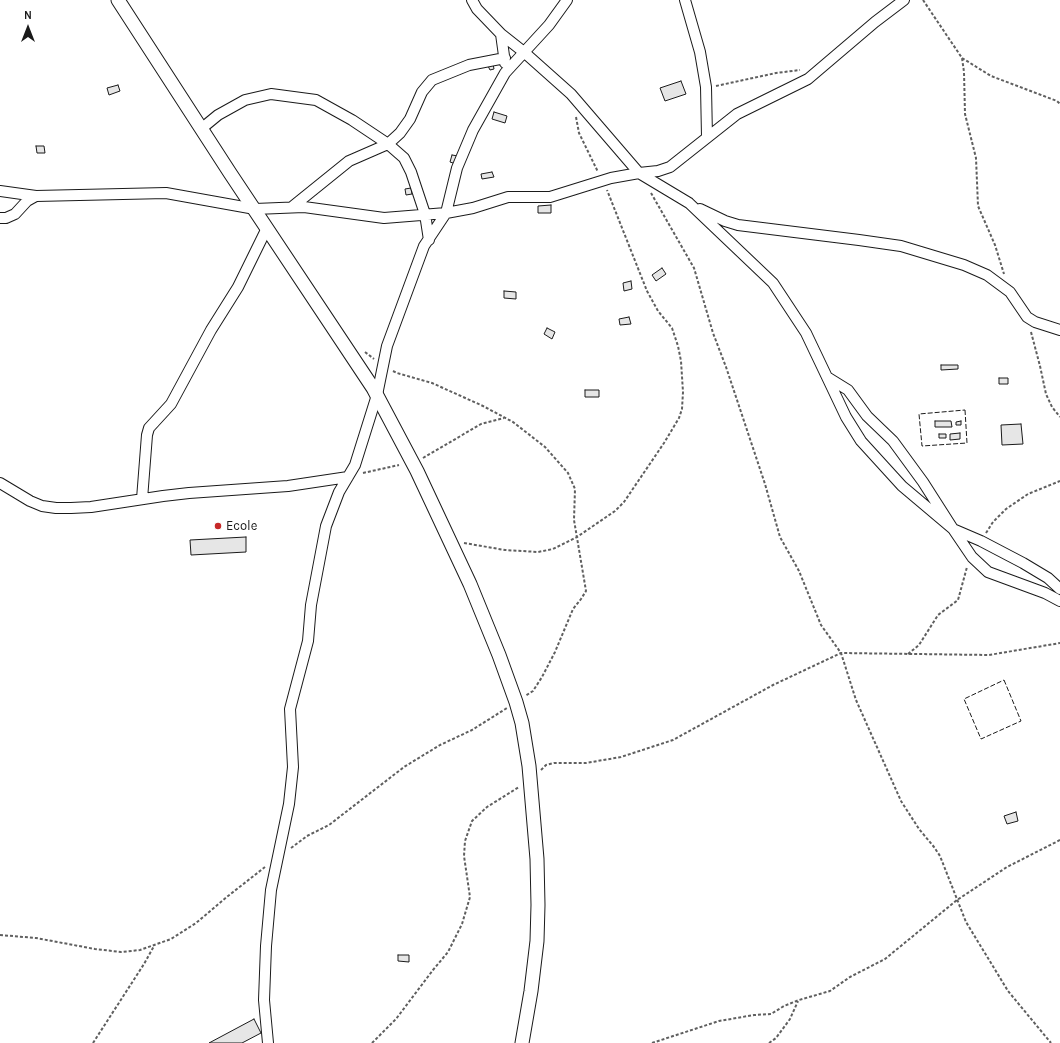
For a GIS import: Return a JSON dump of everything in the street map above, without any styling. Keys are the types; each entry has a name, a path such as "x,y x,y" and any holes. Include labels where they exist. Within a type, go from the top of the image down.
{"street":[{"path":"118,0 201,129 377,395 412,462 470,584 499,655 522,723 530,780 537,859 538,905 536,948 531,991 522,1043"},
{"path":"472,0 477,9 501,34 571,94 639,173 689,203 725,221 738,225 901,246 964,265 988,275 1010,292 1027,317 1034,322 1060,330"},
{"path":"268,1043 264,1000 266,946 271,890 289,804 294,767 290,709 308,641 311,605 326,526 339,492 355,465 377,395 387,346 424,246 446,213 457,168 473,130 505,73 525,53 549,25 567,0"},
{"path":"685,0 700,52 706,87 707,137"},
{"path":"0,191 36,196 166,193 255,209 304,206 384,218 446,213 473,208 508,197 550,197 602,180 658,171 670,167 736,114 808,78 875,22 904,0"},
{"path":"501,34 505,58 505,73"},
{"path":"292,207 348,161 388,144 400,133 410,119 422,92 432,80 469,65 505,58"},
{"path":"201,129 218,115 245,100 272,94 316,100 352,120 388,144 404,158 411,172 425,214 429,240"},
{"path":"0,218 6,218 15,214 27,200 36,196"},
{"path":"689,203 773,283 806,333 846,417 861,441 902,486 953,529 981,541 1023,563 1048,578 1060,589"},
{"path":"142,499 147,434 149,428 171,404 211,330 238,287 267,228"},
{"path":"827,377 848,390 867,416 893,440 972,557 988,572 1045,593 1060,601"},
{"path":"0,483 35,503 56,508 91,507 190,493 288,486 348,477"}],"path":[{"path":"924,0 962,58 991,76 1057,101 1060,104"},
{"path":"962,58 964,72 965,114 976,158 978,206 995,245 1010,292"},
{"path":"706,87 723,85 776,72 819,69"},
{"path":"449,540 505,550 538,552 553,549 577,537 615,511 624,502 673,430 682,409 682,369 678,346 672,328 658,311 647,291 602,180 579,133 575,114"},
{"path":"650,192 694,268 713,333 726,367 765,484 780,537 799,571 821,625 841,654 856,700 901,801 918,829 940,856 966,922 1008,991 1051,1043"},
{"path":"1027,317 1046,394 1052,407 1060,417"},
{"path":"0,935 36,938 94,949 121,952 140,950 171,939 196,923 228,896 307,836 329,825 404,767 440,745 487,721 533,691 555,652 572,609 581,599 586,590 574,520 575,489 568,473 545,447 513,422 483,406 432,383 397,373 365,352"},
{"path":"348,477 412,462 481,424 504,418"},
{"path":"372,1043 396,1018 448,952 462,924 470,897 464,856 465,840 472,821 487,806 530,780 546,765 554,762 586,763 621,757 672,740 773,685 841,654 989,655 1060,643"},
{"path":"652,1043 719,1021 754,1015 771,1014 784,1006 799,1000 830,991 850,977 885,959 958,900 1007,867 1060,840"},
{"path":"93,1043 154,946"},
{"path":"769,1043 776,1038 790,1019 799,1000"}],"building":[{"path":"493,64 494,69 490,70 488,66"},
{"path":"681,81 686,94 665,101 660,88"},
{"path":"118,85 120,91 109,95 107,88"},
{"path":"494,112 507,116 505,123 492,119"},
{"path":"36,146 44,146 45,153 37,153"},
{"path":"452,155 458,156 456,164 450,162"},
{"path":"492,172 494,177 482,179 481,174"},
{"path":"411,188 412,194 406,195 405,189"},
{"path":"551,205 551,213 538,213 538,206"},
{"path":"662,268 666,274 656,281 652,275"},
{"path":"631,281 632,289 624,291 623,283"},
{"path":"504,291 516,292 516,299 504,298"},
{"path":"629,317 631,324 620,325 619,319"},
{"path":"547,328 555,332 552,339 544,334"},
{"path":"941,365 958,365 958,369 941,370"},
{"path":"999,378 1008,378 1008,384 999,384"},
{"path":"585,390 599,390 599,397 585,397"},
{"path":"935,421 951,421 952,427 935,427"},
{"path":"961,421 961,425 956,425 956,422"},
{"path":"1021,424 1023,444 1002,445 1001,425"},
{"path":"960,433 960,439 950,440 950,434"},
{"path":"939,434 946,434 946,438 939,438"},
{"path":"246,537 246,552 191,555 190,540"},
{"path":"1016,812 1018,821 1007,824 1004,816"},
{"path":"398,955 409,955 409,962 398,961"},
{"path":"254,1019 261,1033 242,1043 209,1043"}],"fence":[{"path":"965,410 967,443 922,446 919,414 965,410"},
{"path":"1004,680 1021,721 981,739 964,699 1004,680"}],"place":[{"name":"Ecole","path":"218,526"}]}
